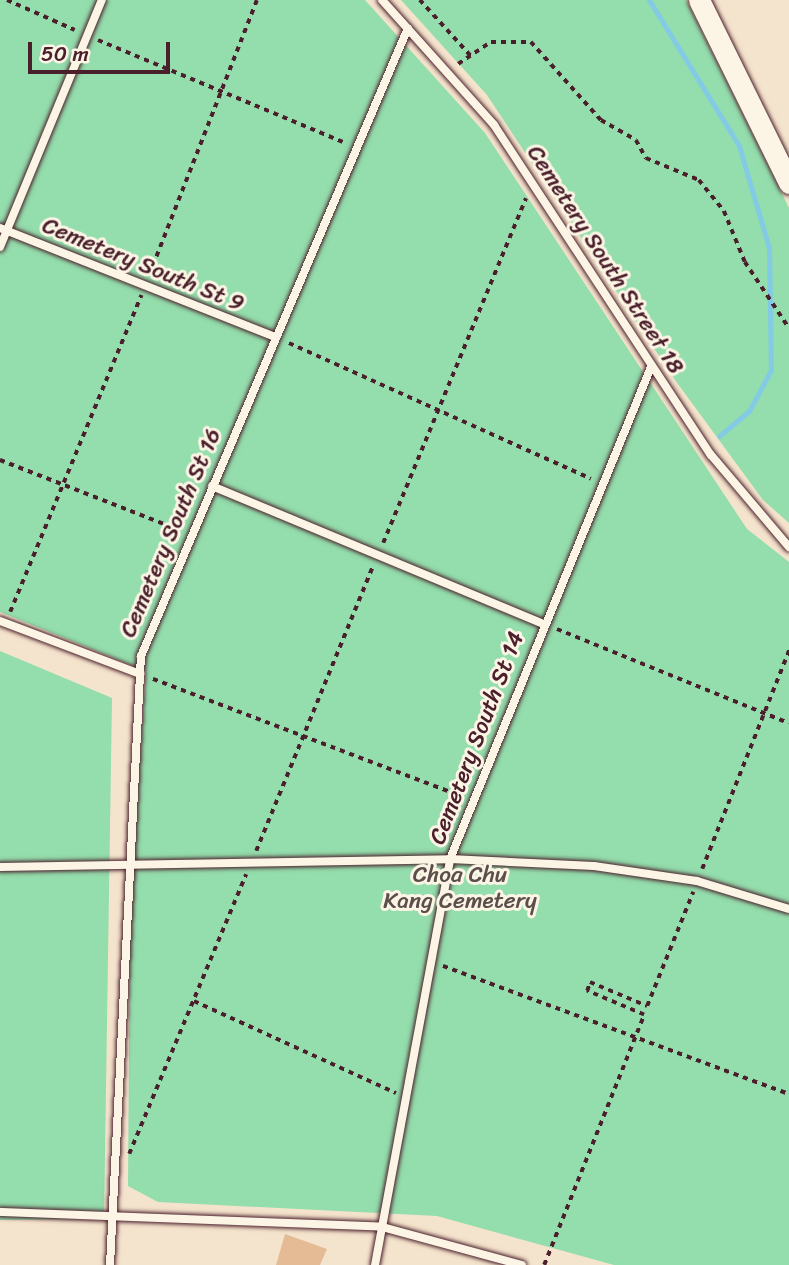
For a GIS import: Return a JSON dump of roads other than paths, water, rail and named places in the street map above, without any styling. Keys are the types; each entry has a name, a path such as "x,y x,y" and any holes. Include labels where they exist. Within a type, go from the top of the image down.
{"street":[{"path":"699,0 789,183"}],"lane":[{"path":"0,247 3,229 102,0"},
{"name":"Cemetery South Street 18","path":"382,0 448,71 533,183 711,455 789,547"},
{"name":"Cemetery South St 16","path":"110,1265 128,866 141,656 273,336 358,148 408,28"},
{"name":"Cemetery South St 9","path":"3,229 144,289 273,336"},
{"name":"Cemetery South St 14","path":"375,1265 428,960 450,859 599,483 651,367"},
{"path":"212,486 543,624"},
{"path":"3,622 140,674"},
{"path":"0,867 450,859 594,866 697,881 789,909"},
{"path":"0,1212 111,1214 382,1227 518,1265"}],"waterway":[{"path":"649,0 739,146 769,248 771,370 749,411 719,436"}],"park label":[{"name":"Choa Chu Kang Cemetery","path":"460,888"}]}
